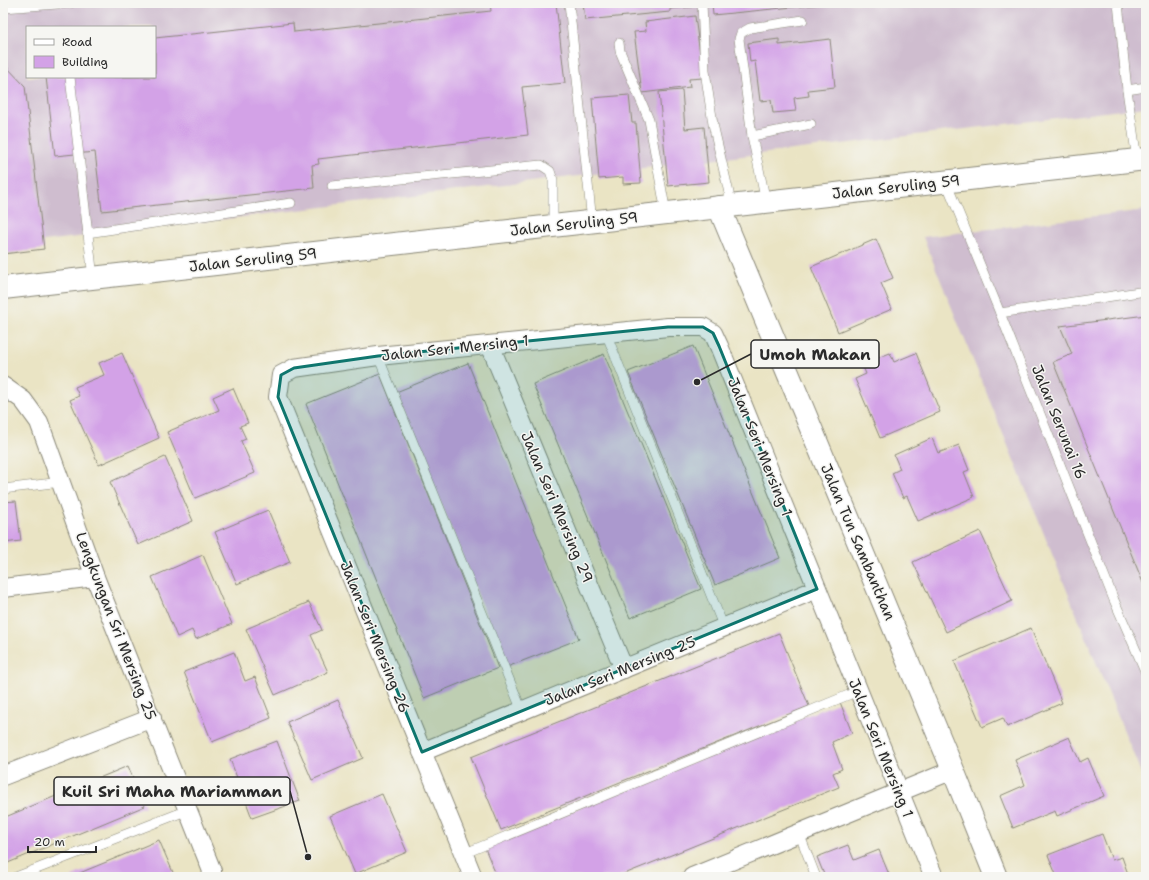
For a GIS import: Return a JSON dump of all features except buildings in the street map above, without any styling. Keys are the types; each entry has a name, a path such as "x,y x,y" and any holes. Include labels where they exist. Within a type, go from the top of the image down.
{"main road":[{"name":"Jalan Seruling 59","path":"3,288 1141,159"},
{"name":"Jalan Tun Sambanthan","path":"726,206 996,877"}],"street":[{"name":"Jalan Seri Mersing 1","path":"278,397 281,375 294,368 378,356 668,327 703,327 713,333 818,589 858,691 907,789 934,877"},
{"name":"Jalan Seri Mersing 29","path":"490,345 624,669"},
{"name":"Lengkungan Sri Mersing 25","path":"3,386 23,400 39,422 95,577 212,871 211,877"},
{"name":"Jalan Seri Mersing 26","path":"278,397 472,877"},
{"path":"3,588 95,577"},
{"name":"Jalan Seri Mersing 25","path":"422,752 818,589"},
{"path":"3,776 152,718"},
{"path":"694,876 953,770"}],"lane":[{"path":"3,8 71,3"},
{"path":"569,3 592,222"},
{"path":"702,3 706,78 726,206"},
{"path":"1118,3 1127,90 1141,159"},
{"path":"766,202 752,136 739,39 741,33 750,28 803,20"},
{"path":"619,43 620,51 649,120 666,213"},
{"path":"70,78 93,278"},
{"path":"1127,90 1146,87"},
{"path":"752,136 811,124"},
{"path":"332,186 541,165 550,171 553,180 553,226"},
{"name":"Jalan Serunai 16","path":"945,182 1000,313 1114,600 1146,673"},
{"path":"87,233 291,203"},
{"path":"1000,313 1146,291"},
{"path":"606,334 724,628"},
{"path":"378,356 522,711"},
{"path":"3,489 61,482"},
{"path":"463,854 858,691"},
{"path":"16,877 188,810"},
{"path":"799,833 816,877"}],"highlighted area":[{"path":"668,327 703,327 713,333 817,589 422,752 278,397 281,375 294,368 378,356"}],"shaded area":[{"path":"3,3 1146,3 1146,107 3,246"},
{"path":"1146,210 1146,785 923,237"}],"place":[{"name":"Umoh Makan","path":"697,382"},
{"name":"Kuil Sri Maha Mariamman","path":"308,857"}]}
